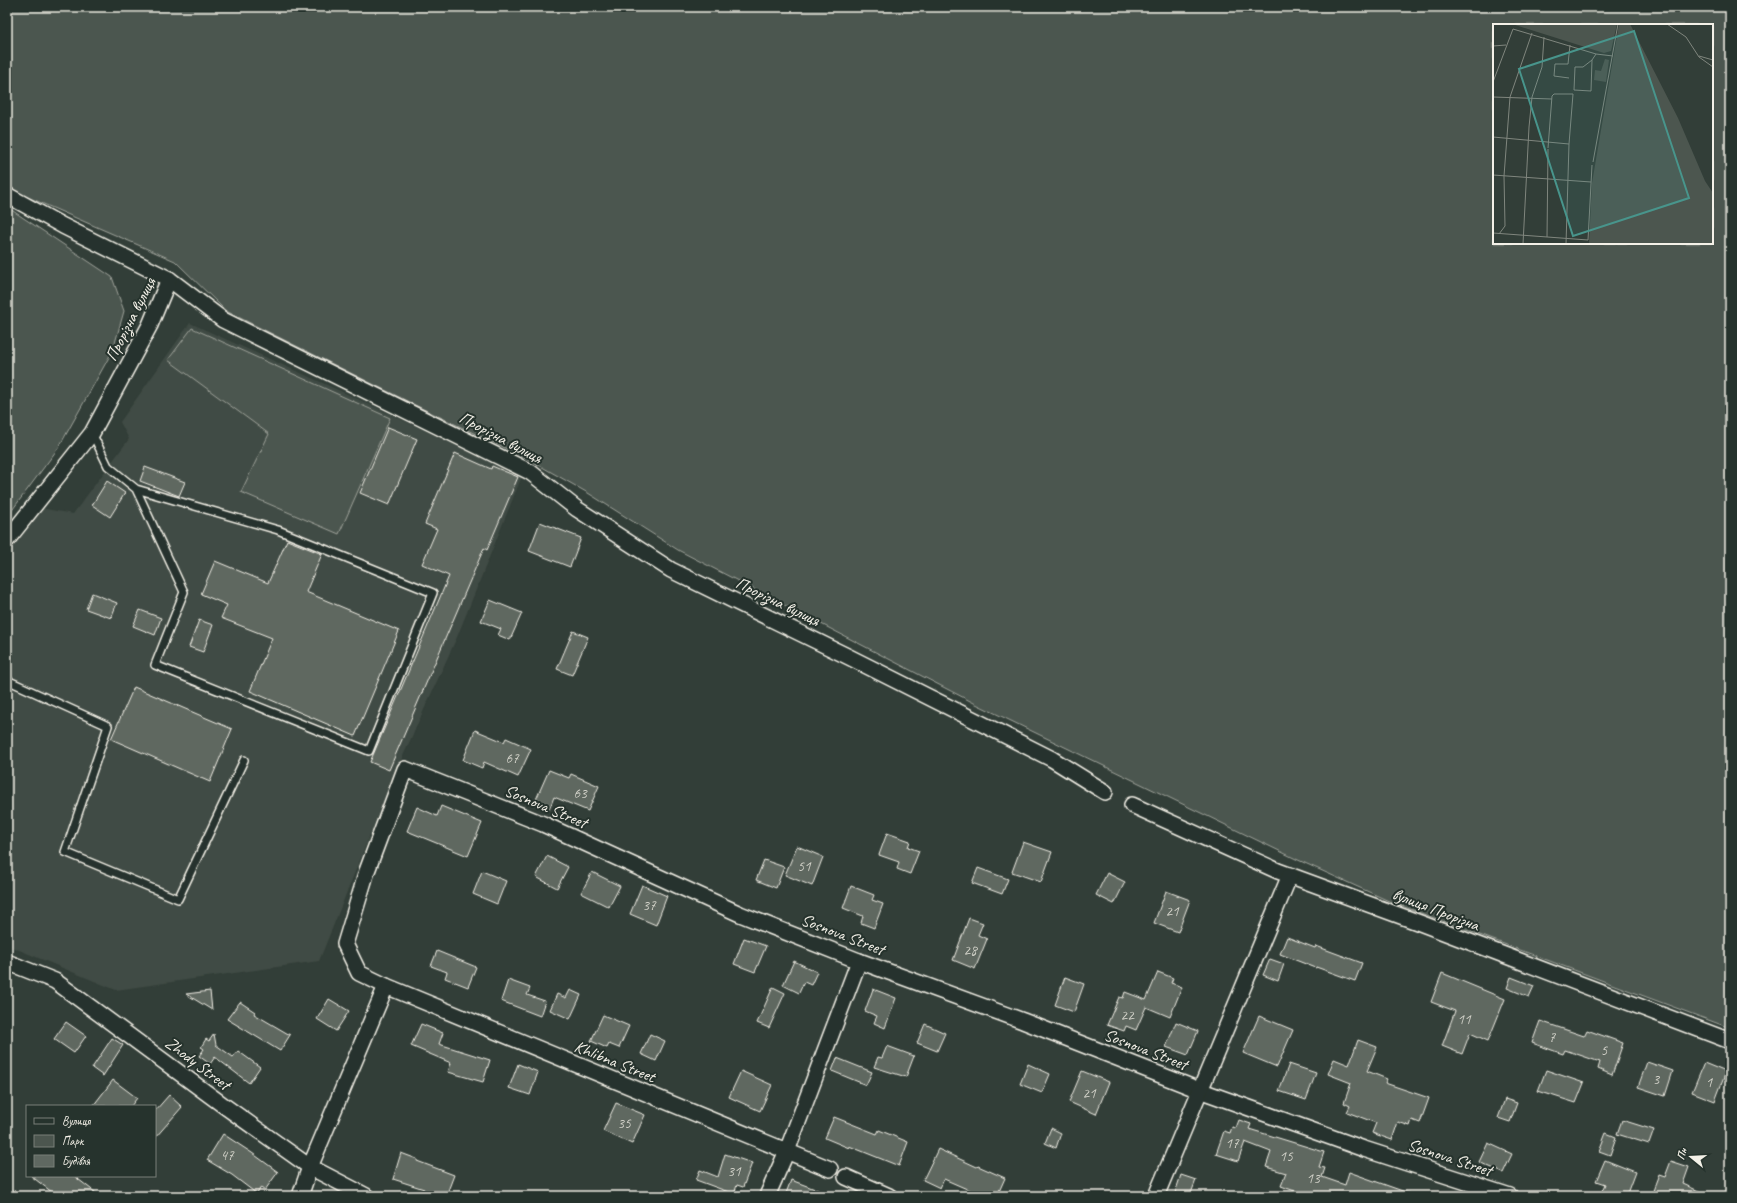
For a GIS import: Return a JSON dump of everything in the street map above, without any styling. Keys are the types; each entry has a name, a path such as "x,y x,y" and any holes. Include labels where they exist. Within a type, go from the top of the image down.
{"street":[{"path":"7,195 63,226 169,279"},
{"name":"Прорізна вулиця","path":"7,540 92,433 150,325 169,279 224,320 530,472 578,509 670,570 849,657 1045,756 1105,792"},
{"name":"Sosnova Street","path":"386,986 359,973 345,944 367,871 405,769 543,824 740,914 858,961 1023,1021 1199,1090 1364,1149 1510,1196"},
{"name":"вулиця Прорізна","path":"1132,805 1290,875 1730,1041"},
{"path":"1156,1196 1290,875"},
{"path":"767,1196 787,1151 858,961"},
{"name":"Zhody Street","path":"7,962 55,981 310,1167 366,1196"},
{"path":"300,1196 310,1167 386,986"},
{"name":"Khlibna Street","path":"386,986 620,1084 830,1169"},
{"path":"846,1177 889,1196"}],"lane":[{"path":"92,433 108,466 136,489 278,530 433,593 369,751 155,665 184,592 136,489"},
{"path":"7,680 108,726 65,852 178,899 244,760"}],"shaded area":[{"path":"190,323 360,400 522,476 457,637 393,778 319,961 116,990 7,945 7,552 40,508 73,514 129,439 120,422"}],"green space":[{"path":"7,7 1730,7 1730,1028 1391,902 1296,859 976,704 678,550 588,493 528,459 415,405 226,311 175,261 23,195 7,186"},
{"path":"7,207 112,277 124,311 113,350 59,447 7,517"},
{"path":"192,328 390,418 339,534 241,492 269,434 168,360"}],"building":[{"path":"388,427 417,439 389,505 360,493"},
{"path":"455,453 491,469 492,466 518,477 487,550 484,548 389,770 370,762 449,576 422,564 437,529 425,524"},
{"path":"145,467 185,482 179,496 140,481"},
{"path":"107,481 125,493 110,517 92,505"},
{"path":"540,522 581,538 570,567 529,551"},
{"path":"287,540 322,554 306,592 399,631 355,736 250,691 272,638 221,618 227,605 201,594 215,561 268,583"},
{"path":"92,593 117,603 111,618 86,609"},
{"path":"490,600 522,613 510,640 498,635 501,629 481,621"},
{"path":"140,610 161,618 155,635 133,626"},
{"path":"199,620 213,625 203,652 189,647"},
{"path":"573,631 588,637 572,675 557,669"},
{"path":"134,687 232,729 210,782 111,739"},
{"path":"475,730 504,742 506,738 531,749 518,777 484,762 482,768 463,760"},
{"path":"549,770 569,778 571,774 599,786 588,811 554,797 549,810 534,804"},
{"path":"441,806 482,823 468,856 407,831 417,807 437,816"},
{"path":"887,833 910,841 908,847 919,851 910,874 897,869 899,862 879,855"},
{"path":"1023,842 1052,852 1041,882 1012,872"},
{"path":"797,846 823,857 812,886 785,875"},
{"path":"547,856 568,867 557,888 536,877"},
{"path":"764,860 784,867 776,888 756,880"},
{"path":"978,868 1008,879 1002,894 972,883"},
{"path":"482,871 506,881 497,904 473,894"},
{"path":"592,872 620,886 609,907 581,893"},
{"path":"1107,873 1125,882 1114,904 1096,895"},
{"path":"642,885 667,896 656,925 630,914"},
{"path":"851,886 874,895 872,900 883,904 874,928 861,923 863,916 843,908"},
{"path":"1166,891 1190,900 1178,932 1154,923"},
{"path":"969,918 983,923 978,935 987,939 975,969 953,960"},
{"path":"1287,937 1315,948 1316,946 1362,963 1355,981 1280,954"},
{"path":"744,938 766,946 755,972 734,964"},
{"path":"437,951 476,967 468,987 445,978 447,972 431,966"},
{"path":"1270,959 1284,964 1278,981 1263,975"},
{"path":"794,961 817,972 811,985 804,982 799,993 783,985"},
{"path":"1158,972 1173,978 1171,983 1182,987 1170,1017 1146,1007 1136,1030 1126,1026 1124,1031 1107,1025 1119,997 1123,998 1125,992 1146,1000"},
{"path":"1442,973 1505,999 1488,1041 1470,1033 1462,1054 1442,1046 1455,1011 1431,1002"},
{"path":"1065,977 1084,984 1074,1012 1055,1005"},
{"path":"1511,977 1534,986 1529,997 1507,988"},
{"path":"508,980 530,988 527,995 545,1001 540,1016 501,1001"},
{"path":"773,987 785,993 769,1028 757,1023"},
{"path":"873,989 896,998 885,1028 874,1023 877,1016 865,1011"},
{"path":"570,990 581,995 570,1019 550,1010 557,994 566,998"},
{"path":"210,991 212,1010 186,994"},
{"path":"329,999 349,1011 336,1031 317,1019"},
{"path":"240,1002 255,1012 254,1014 290,1035 280,1051 227,1019"},
{"path":"603,1015 629,1026 619,1048 609,1044 607,1048 591,1041"},
{"path":"1259,1016 1293,1030 1277,1067 1243,1053"},
{"path":"1540,1021 1584,1036 1587,1030 1623,1043 1612,1075 1598,1069 1600,1062 1565,1050 1563,1054 1532,1043"},
{"path":"66,1022 86,1036 74,1053 54,1039"},
{"path":"1176,1022 1198,1031 1188,1055 1166,1047"},
{"path":"421,1024 443,1033 439,1044 490,1060 483,1082 448,1072 451,1063 411,1046"},
{"path":"925,1024 945,1033 937,1051 917,1043"},
{"path":"214,1034 216,1045 233,1057 238,1051 260,1067 249,1083 215,1057 210,1064 199,1056 204,1049 201,1047 206,1039 209,1041"},
{"path":"650,1034 665,1041 656,1061 641,1054"},
{"path":"112,1038 123,1045 103,1076 92,1068"},
{"path":"1358,1040 1377,1047 1367,1071 1387,1079 1385,1083 1429,1098 1420,1123 1412,1120 1410,1126 1398,1122 1392,1140 1372,1133 1376,1123 1347,1112 1350,1106 1344,1103 1351,1083 1328,1074 1334,1059 1349,1065"},
{"path":"887,1046 914,1056 906,1077 874,1067 878,1057 882,1058"},
{"path":"837,1058 872,1072 866,1085 832,1071"},
{"path":"1647,1062 1673,1071 1665,1096 1638,1087"},
{"path":"1704,1063 1726,1072 1715,1101 1692,1092"},
{"path":"518,1064 538,1072 530,1095 509,1088"},
{"path":"1028,1064 1050,1074 1042,1093 1020,1084"},
{"path":"1289,1064 1316,1073 1306,1100 1279,1091"},
{"path":"1546,1070 1584,1083 1576,1103 1538,1091"},
{"path":"741,1071 772,1085 760,1111 729,1097"},
{"path":"1082,1071 1109,1082 1096,1114 1069,1102"},
{"path":"113,1080 137,1098 132,1105 94,1105"},
{"path":"169,1095 182,1107 156,1137 156,1110"},
{"path":"1505,1099 1517,1103 1510,1122 1498,1118"},
{"path":"616,1103 645,1115 632,1144 603,1131"},
{"path":"834,1117 877,1134 879,1130 908,1142 899,1166 825,1138"},
{"path":"1239,1120 1251,1124 1249,1129 1324,1152 1319,1167 1325,1168 1322,1177 1345,1185 1349,1172 1411,1194 1411,1196 1299,1196 1300,1193 1281,1186 1286,1173 1266,1167 1271,1152 1245,1142 1238,1161 1216,1154 1224,1131 1230,1133 1232,1127 1236,1128"},
{"path":"1622,1120 1654,1130 1649,1144 1617,1134"},
{"path":"1051,1128 1061,1133 1056,1148 1045,1143"},
{"path":"1606,1133 1616,1137 1610,1155 1599,1151"},
{"path":"223,1134 278,1172 265,1190 261,1187 257,1194 232,1175 207,1160"},
{"path":"1488,1143 1512,1154 1503,1173 1479,1162"},
{"path":"938,1149 1005,1178 997,1196 983,1196 944,1179 940,1188 923,1180"},
{"path":"401,1153 417,1159 417,1161 454,1175 446,1196 430,1196 423,1193 424,1189 393,1179"},
{"path":"725,1154 752,1163 743,1187 737,1185 734,1194 696,1180 700,1170 718,1177"},
{"path":"1605,1160 1635,1172 1626,1196 1609,1196 1601,1193 1605,1184 1596,1181"},
{"path":"1671,1161 1689,1167 1683,1184 1710,1196 1651,1196 1659,1175 1665,1177"},
{"path":"1181,1175 1196,1180 1190,1196 1174,1196"},
{"path":"32,1177 75,1177 100,1196 57,1196"},
{"path":"791,1180 831,1195 831,1196 785,1196"}]}
